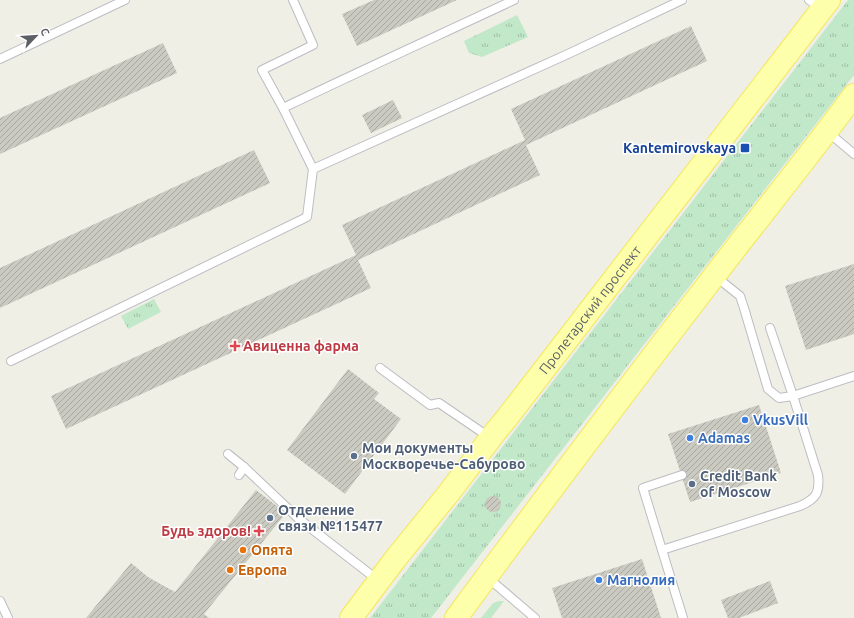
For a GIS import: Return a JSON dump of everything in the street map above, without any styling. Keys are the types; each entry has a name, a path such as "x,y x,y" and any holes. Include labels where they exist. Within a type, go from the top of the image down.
{"main road":[{"name":"Пролетарский проспект","path":"351,618 396,558 506,419 820,3"},
{"path":"456,618 486,576 715,275 854,95"}],"lane":[{"path":"0,59 126,0"},
{"path":"11,361 272,235 307,216 312,169 283,108 262,70 313,45 293,0"},
{"path":"283,108 514,0"},
{"path":"312,169 568,54 682,0"},
{"path":"827,131 854,154"},
{"path":"715,275 740,296 768,389 779,398 793,396 854,376"},
{"path":"662,550 800,506 813,499 817,493 819,485 818,475 770,328"},
{"path":"380,368 430,405 438,404 490,438"},
{"path":"228,454 244,467 299,519 379,582"},
{"path":"239,475 244,467"},
{"path":"682,475 643,488 683,618"},
{"path":"486,576 536,618"},
{"path":"0,601 8,618"}],"green space":[{"path":"848,0 854,0 854,75 431,618 370,618"},
{"path":"517,15 528,37 482,57 469,53 464,41"},
{"path":"154,299 161,312 128,329 121,316"},
{"path":"504,601 491,618 481,618 493,603"}],"building":[{"path":"374,0 457,0 357,46 342,14"},
{"path":"691,26 707,61 526,145 540,175 358,260 371,288 66,429 51,396 356,255 342,225 525,140 511,109"},
{"path":"163,43 177,73 0,154 0,118"},
{"path":"393,100 402,118 371,133 362,115"},
{"path":"254,150 270,183 0,308 0,268"},
{"path":"854,264 854,334 806,350 785,286"},
{"path":"348,369 379,393 374,399 401,419 345,494 287,450"},
{"path":"759,405 781,473 690,502 668,434"},
{"path":"256,490 286,513 204,614 209,618 86,618 131,563 148,577 175,592"},
{"path":"490,496 496,496 501,501 499,510 496,512 490,512 485,507 485,501"},
{"path":"642,559 661,618 562,618 552,588"},
{"path":"770,581 778,603 739,618 728,618 721,600"}],"place":[{"name":"Kantemirovskaya","path":"745,148"},
{"name":"Авиценна фарма","path":"235,346"},
{"name":"VkusVill","path":"745,420"},
{"name":"Adamas","path":"690,438"},
{"name":"Мои документы Москворечье-Сабурово","path":"354,456"},
{"name":"Credit Bank of Moscow","path":"692,484"},
{"name":"Отделение связи №115477","path":"270,518"},
{"name":"Будь здоров!","path":"259,531"},
{"name":"Опята","path":"243,550"},
{"name":"Европа","path":"230,570"},
{"name":"Магнолия","path":"599,580"}]}
